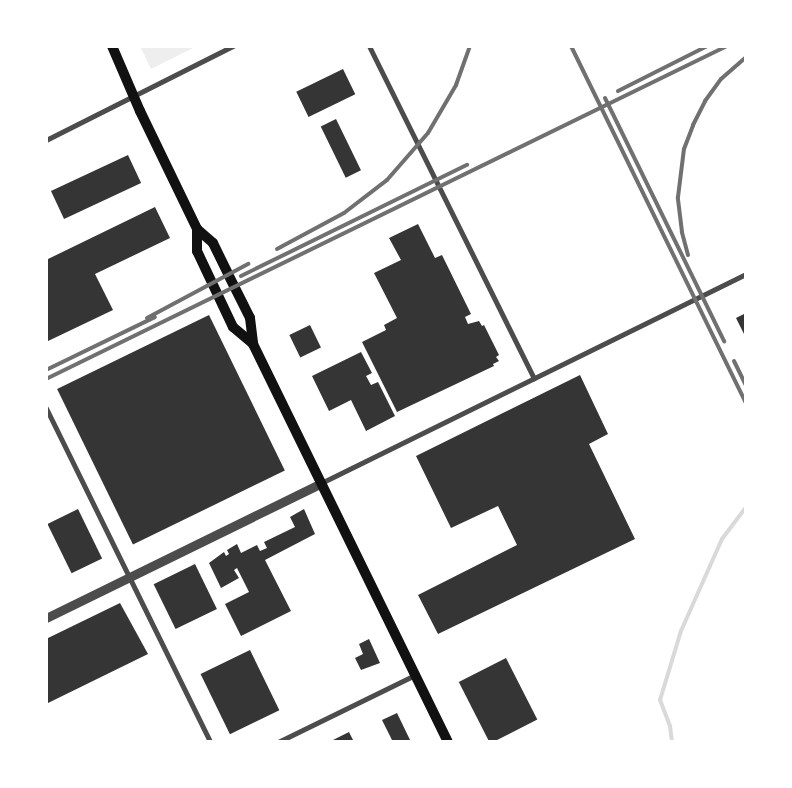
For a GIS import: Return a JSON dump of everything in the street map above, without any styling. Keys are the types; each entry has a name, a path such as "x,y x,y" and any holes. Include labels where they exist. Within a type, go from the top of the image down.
{"main road":[{"path":"112,46 197,229 213,243 250,318 253,344 448,742"},
{"path":"197,229 197,252 233,327 253,344"}],"street":[{"path":"46,140 233,46"},
{"path":"369,46 534,378"},
{"path":"46,618 746,274"},
{"path":"46,408 210,742"},
{"path":"278,742 415,675"}],"shaded area":[{"path":"140,46 197,46 151,69"}],"building":[{"path":"343,69 355,94 309,117 296,92"},
{"path":"336,119 361,170 346,178 321,126"},
{"path":"128,155 141,183 64,219 51,191"},
{"path":"155,207 170,238 95,274 113,310 46,342 46,260"},
{"path":"418,224 435,258 442,255 471,314 465,317 468,324 479,321 482,326 484,325 499,355 496,357 499,361 493,364 494,366 397,412 362,342 386,330 384,325 397,318 374,273 401,260 389,238"},
{"path":"746,313 746,338 736,318"},
{"path":"209,315 285,470 133,545 57,389"},
{"path":"310,325 321,347 300,358 289,335"},
{"path":"361,352 372,373 366,376 371,385 378,382 395,416 366,431 351,400 329,411 312,376"},
{"path":"580,375 608,434 589,444 635,539 438,634 418,595 517,545 498,506 451,528 416,456"},
{"path":"78,509 102,558 72,573 47,524"},
{"path":"304,509 315,534 265,560 291,611 241,636 225,604 249,592 237,568 234,570 239,578 221,588 209,563 224,552 226,556 229,554 227,550 237,544 241,553 257,545 260,551 267,548 264,542 295,527 290,517"},
{"path":"195,564 217,609 176,629 154,584"},
{"path":"120,603 148,654 46,704 46,639"},
{"path":"369,639 380,663 361,670 355,658 363,654 359,644"},
{"path":"250,650 279,710 230,734 201,674"},
{"path":"506,658 537,719 493,742 489,742 459,682"},
{"path":"397,713 411,742 393,742 382,720"},
{"path":"349,732 354,742 329,742"}],"waterway":[{"path":"672,742 670,726 660,700 681,631 722,539 746,507"}],"railway":[{"path":"277,249 344,213 387,180 428,133 456,85 470,46"},
{"path":"571,46 746,403"},
{"path":"618,91 707,46"},
{"path":"46,379 727,46"},
{"path":"688,255 682,232 678,197 684,149 705,101 721,79 746,57"},
{"path":"605,98 724,341"},
{"path":"241,276 467,165"},
{"path":"147,318 248,264"},
{"path":"46,370 155,317"},
{"path":"734,361 746,386"}]}
